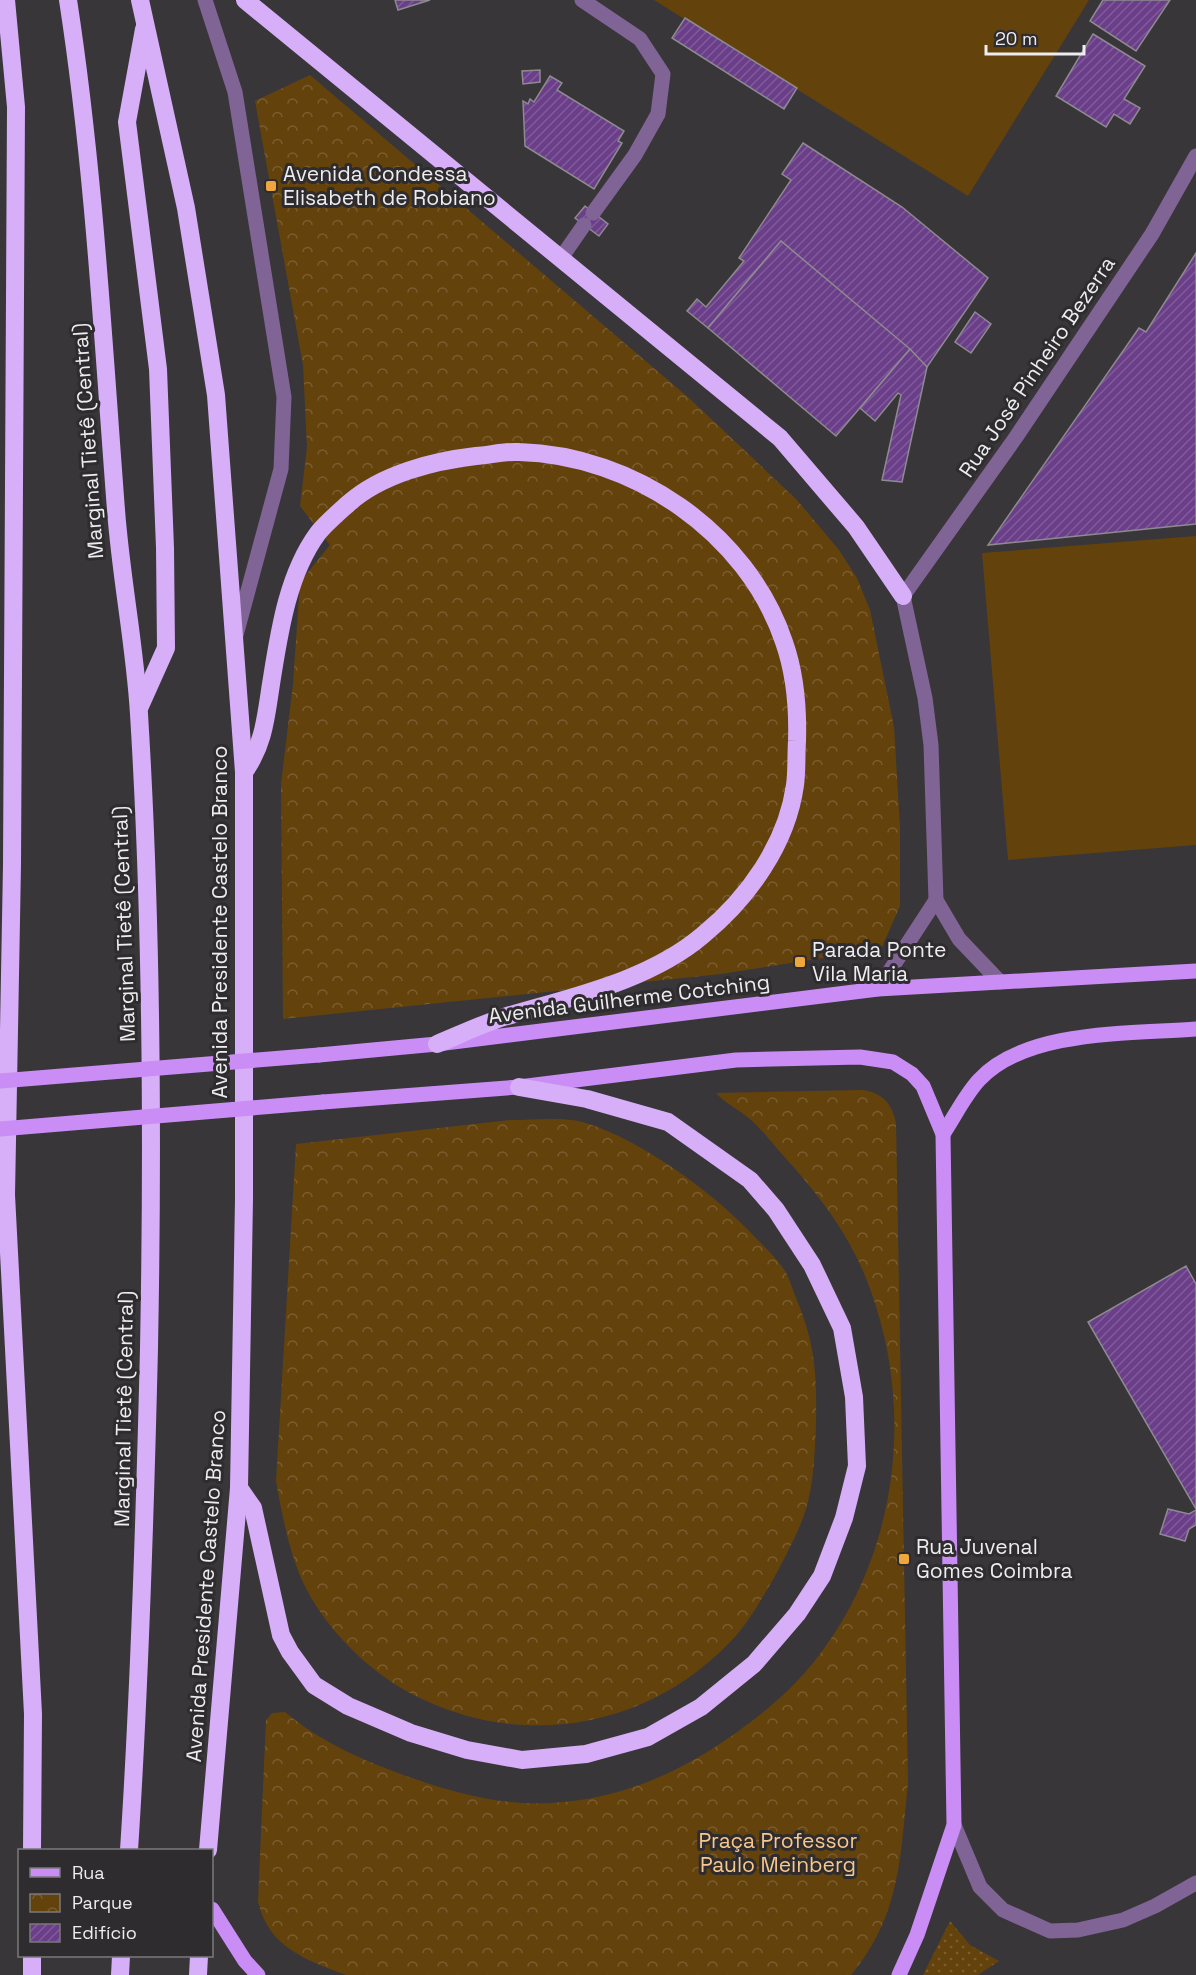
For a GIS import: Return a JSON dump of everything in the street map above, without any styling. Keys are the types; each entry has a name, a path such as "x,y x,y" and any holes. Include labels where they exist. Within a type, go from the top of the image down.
{"highway":[{"path":"6,0 16,107 12,864 6,1195 33,1714 32,1849"},
{"name":"Marginal Tietê (Central)","path":"68,0 92,210 120,570 139,708 149,936 151,1229 140,1646 129,1849"},
{"name":"Avenida Presidente Castelo Branco","path":"140,0 186,208 216,395 244,772 244,1199 239,1488 208,1849"},
{"path":"245,0 780,438 856,527 903,596"},
{"path":"139,708 166,648 158,369 127,122 146,22"},
{"path":"244,772 254,758 262,740 280,637 291,591 306,555 319,533 352,500 389,478 447,459 518,452 578,459 625,474 675,503 719,538 762,591 785,643 798,707 795,785 781,838 739,901 701,937 656,965 603,987 501,1018 437,1044"},
{"path":"239,1488 253,1508 281,1635 290,1652 314,1684 348,1706 411,1733 467,1750 522,1760 586,1754 648,1737 700,1707 754,1664 796,1614 822,1576 844,1518 857,1466 854,1396 842,1328 812,1264 776,1210 750,1180 668,1122 597,1101 519,1087"},
{"path":"32,1957 32,1975"},
{"path":"120,1975 122,1957"},
{"path":"198,1975 199,1957"}],"main road":[{"name":"Avenida Guilherme Cotching","path":"0,1081 437,1044 878,989 1196,971"},
{"path":"943,1134 980,1079 1016,1055 1044,1044 1095,1036 1196,1029"},
{"path":"0,1129 519,1087 736,1060 860,1057 893,1062 912,1074 923,1086 943,1134 954,1825 917,1935 899,1975"},
{"path":"213,1911 245,1961 258,1975"}],"street":[{"path":"205,0 235,92 284,398 281,469 235,641"},
{"path":"561,258 635,155 658,114 663,74 640,39 582,0"},
{"name":"Rua José Pinheiro Bezerra","path":"903,596 1016,437 1152,234 1196,156"},
{"path":"903,596 923,688 931,745 936,900 958,939 1000,982"},
{"path":"878,989 936,900"},
{"path":"954,1825 980,1887 1003,1910 1050,1931 1078,1930 1123,1920 1155,1906 1196,1883"}],"green space":[{"path":"654,0 1089,0 968,196"},
{"path":"310,75 689,398 797,500 839,550 857,578 870,610 894,727 900,827 900,906 881,949 721,974 283,1019 281,784 293,684 300,582 330,545 300,506 307,447 303,365 255,101"},
{"path":"1196,536 1196,845 1008,860 982,553"},
{"name":"Praça Professor Paulo Meinberg","path":"863,1090 886,1100 896,1123 908,1783 900,1860 895,1884 880,1930 867,1953 851,1975 346,1975 317,1964 291,1950 270,1930 258,1901 266,1720 272,1713 285,1712 314,1733 361,1758 395,1772 467,1795 525,1803 587,1799 652,1780 692,1761 730,1737 795,1684 842,1622 864,1577 880,1530 890,1482 894,1432 892,1382 884,1333 861,1267 831,1214 807,1182 758,1127 716,1093"},
{"path":"511,1120 570,1120 600,1128 647,1151 716,1200 776,1259 787,1275 811,1344 816,1389 814,1466 806,1509 796,1535 775,1576 737,1635 698,1671 662,1694 625,1711 585,1721 544,1725 503,1723 462,1714 422,1699 385,1678 351,1649 323,1615 301,1578 289,1542 276,1481 296,1144"},
{"path":"950,1921 970,1945 999,1961 978,1975 923,1975"}],"building":[{"path":"395,0 430,0 398,10"},
{"path":"1103,0 1170,0 1136,51 1090,21"},
{"path":"685,18 797,88 784,109 672,38"},
{"path":"1093,34 1145,66 1124,99 1140,108 1130,124 1114,114 1106,127 1056,96"},
{"path":"540,70 540,82 523,84 522,71"},
{"path":"550,76 562,83 557,90 624,131 618,141 622,143 594,189 525,146 523,101 528,104 530,99 534,102"},
{"path":"803,143 902,207 988,278 927,367 781,241 708,328 687,311 697,299 706,307 744,261 739,258 791,180 782,174"},
{"path":"585,206 608,224 599,236 575,218"},
{"path":"781,241 910,349 836,436 708,328"},
{"path":"1196,253 1196,524 988,545 1139,328 1146,332"},
{"path":"975,312 991,324 971,353 955,342"},
{"path":"910,349 927,367 902,482 882,480 901,395 898,393 875,421 860,408"},
{"path":"1186,1266 1196,1284 1196,1509 1088,1322"},
{"path":"1168,1509 1189,1514 1196,1510 1196,1525 1189,1529 1185,1541 1160,1534"}],"place":[{"name":"Avenida Condessa Elisabeth de Robiano","path":"271,186"},
{"name":"Parada Ponte Vila Maria","path":"800,962"},
{"name":"Rua Juvenal Gomes Coimbra","path":"904,1559"}]}
